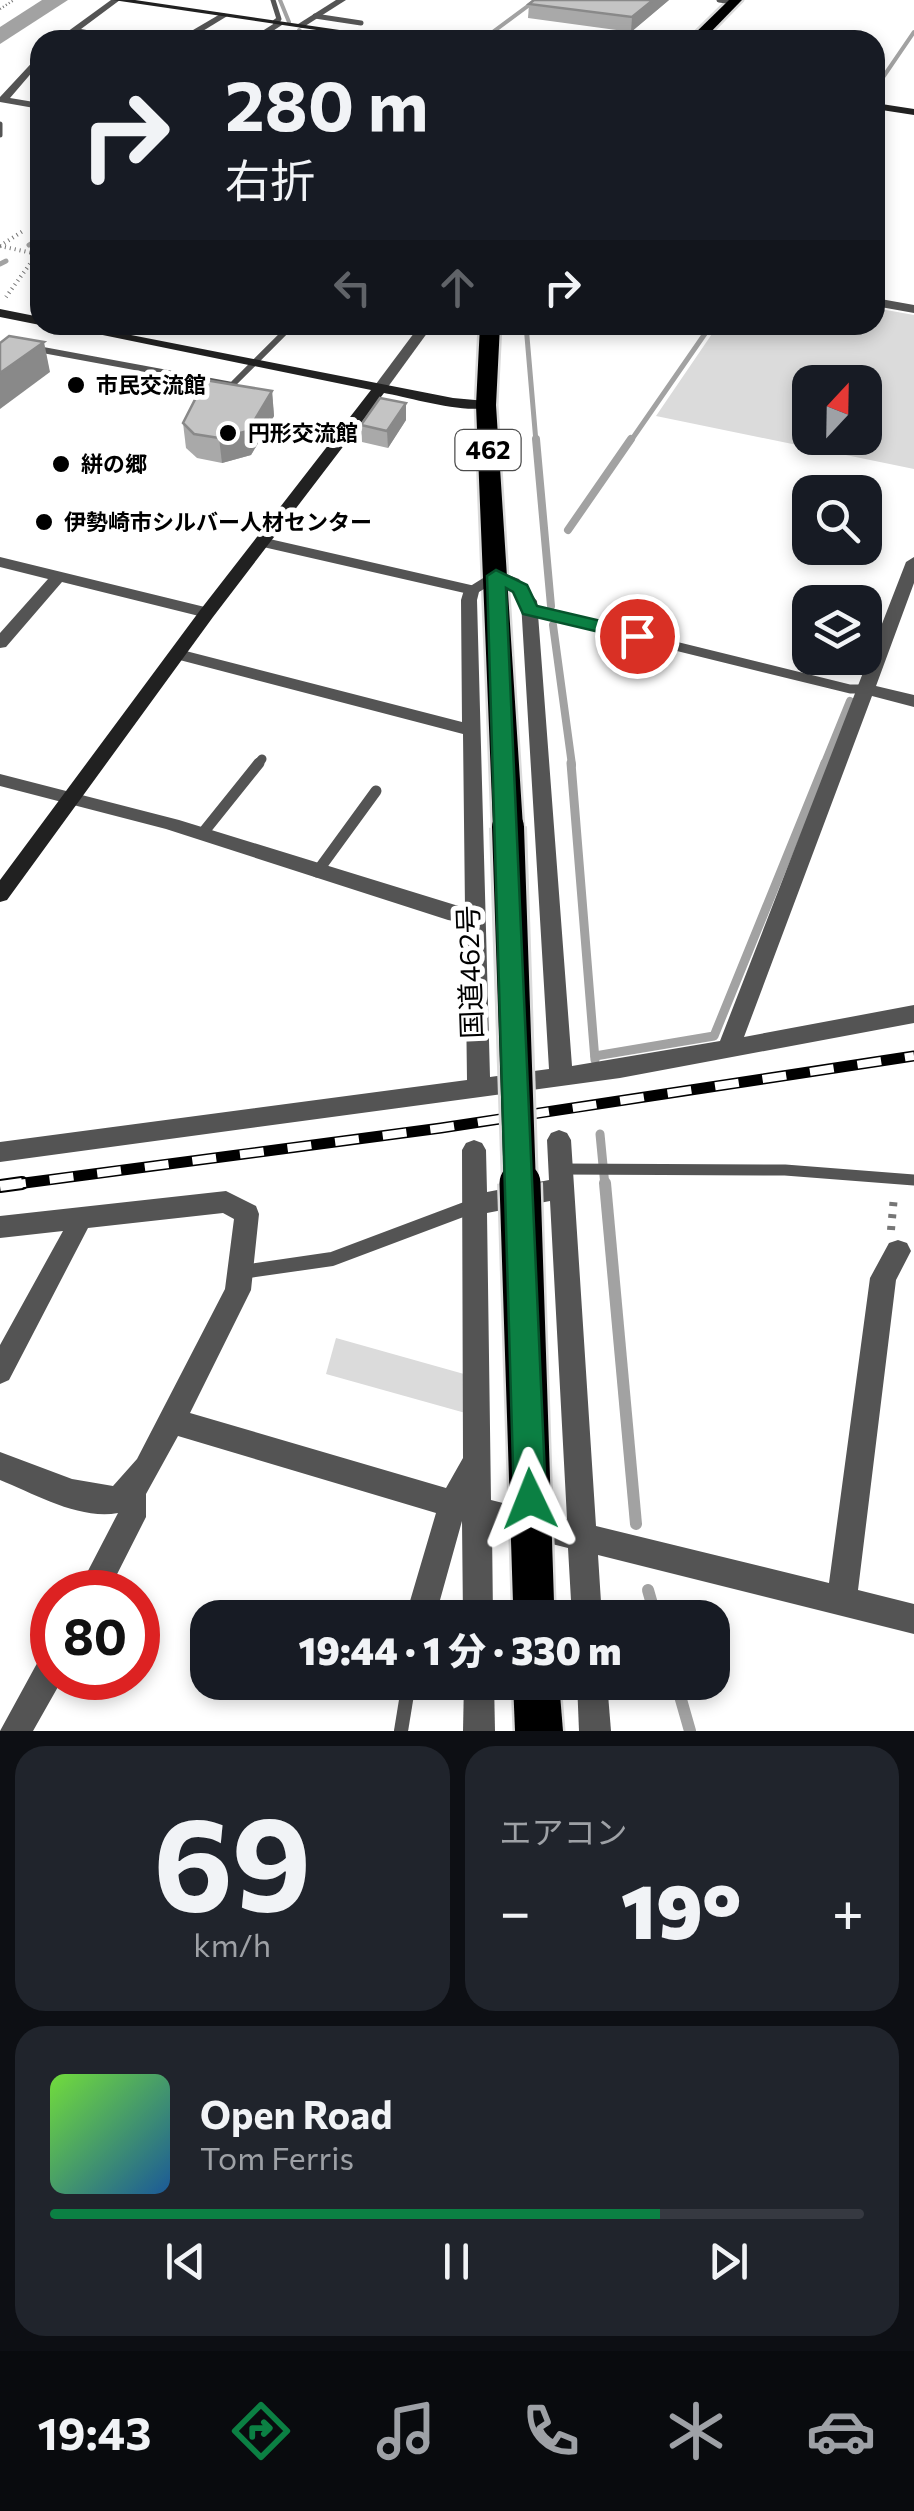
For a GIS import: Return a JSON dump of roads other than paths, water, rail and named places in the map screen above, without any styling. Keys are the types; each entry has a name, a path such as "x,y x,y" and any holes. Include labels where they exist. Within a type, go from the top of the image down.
{"highway":[{"path":"704,30 730,1"},
{"name":"国道462号","path":"490,335 486,405 508,827 533,1600"},
{"path":"537,1700 539,1731"}],"street":[{"path":"75,30 116,0 330,30"},
{"path":"274,30 315,16 342,0"},
{"path":"199,30 225,16"},
{"path":"287,24 291,30"},
{"path":"30,66 2,102 30,105"},
{"path":"21,74 30,75"},
{"path":"885,108 914,112"},
{"path":"885,304 914,308"},
{"path":"0,313 30,319"},
{"path":"110,335 486,405"},
{"path":"0,895 420,335"},
{"path":"0,562 207,614"},
{"path":"729,1048 914,562"},
{"path":"478,1088 469,600 472,590 496,576 521,588 529,610 561,1078"},
{"path":"0,643 58,577"},
{"path":"178,654 470,730"},
{"path":"865,689 914,702"},
{"path":"0,780 202,834 456,915 475,916"},
{"path":"0,1152 561,1078 914,1014"},
{"path":"559,1140 568,1175 585,1600"},
{"path":"427,1600 465,1507 476,1460 474,1150"},
{"path":"474,1205 568,1175"},
{"path":"0,1227 226,1202 247,1214 238,1290 172,1421 132,1490 132,1516 104,1570"},
{"path":"0,1371 79,1218"},
{"path":"842,1601 883,1278 898,1251"},
{"path":"172,1421 465,1507 914,1618"},
{"path":"0,1466 89,1497 114,1500 132,1490"},
{"path":"465,1507 476,1600"},
{"path":"16,1731 33,1700"},
{"path":"479,1700 480,1731"},
{"path":"593,1700 596,1731"}],"lane":[{"path":"273,0 279,19 287,24"},
{"path":"315,16 361,22"},
{"path":"0,124 0,135"},
{"path":"29,348 232,385 283,335"},
{"path":"262,542 472,590"},
{"path":"529,610 850,690 865,689"},
{"path":"202,834 262,759"},
{"path":"317,872 376,791"},
{"path":"568,1175 626,1170 785,1170 914,1180"},
{"path":"241,1272 327,1262 358,1254 474,1205"},
{"path":"401,1731 406,1700"}],"waterway":[{"path":"0,37 57,0"},
{"path":"280,0 289,22"},
{"path":"496,30 536,0"},
{"path":"885,74 914,32"},
{"path":"0,264 6,261"},
{"path":"527,335 536,442"},
{"path":"630,442 704,335"},
{"path":"536,439 551,606"},
{"path":"568,530 631,439"},
{"path":"553,625 572,765"},
{"path":"824,765 850,701"},
{"path":"571,763 595,1060"},
{"path":"595,1056 714,1036 825,763"},
{"path":"600,1134 605,1186"},
{"path":"605,1183 636,1524"},
{"path":"648,1590 651,1600"},
{"path":"681,1700 690,1731"}],"railway":[{"path":"2,1186 441,1128 914,1056"},
{"path":"0,1186 22,1183"}],"place":[{"name":"市民交流館","path":"76,385"},
{"name":"円形交流館","path":"228,433"},
{"name":"絣の郷","path":"61,464"},
{"name":"伊勢崎市シルバー人材センター","path":"44,522"}]}
